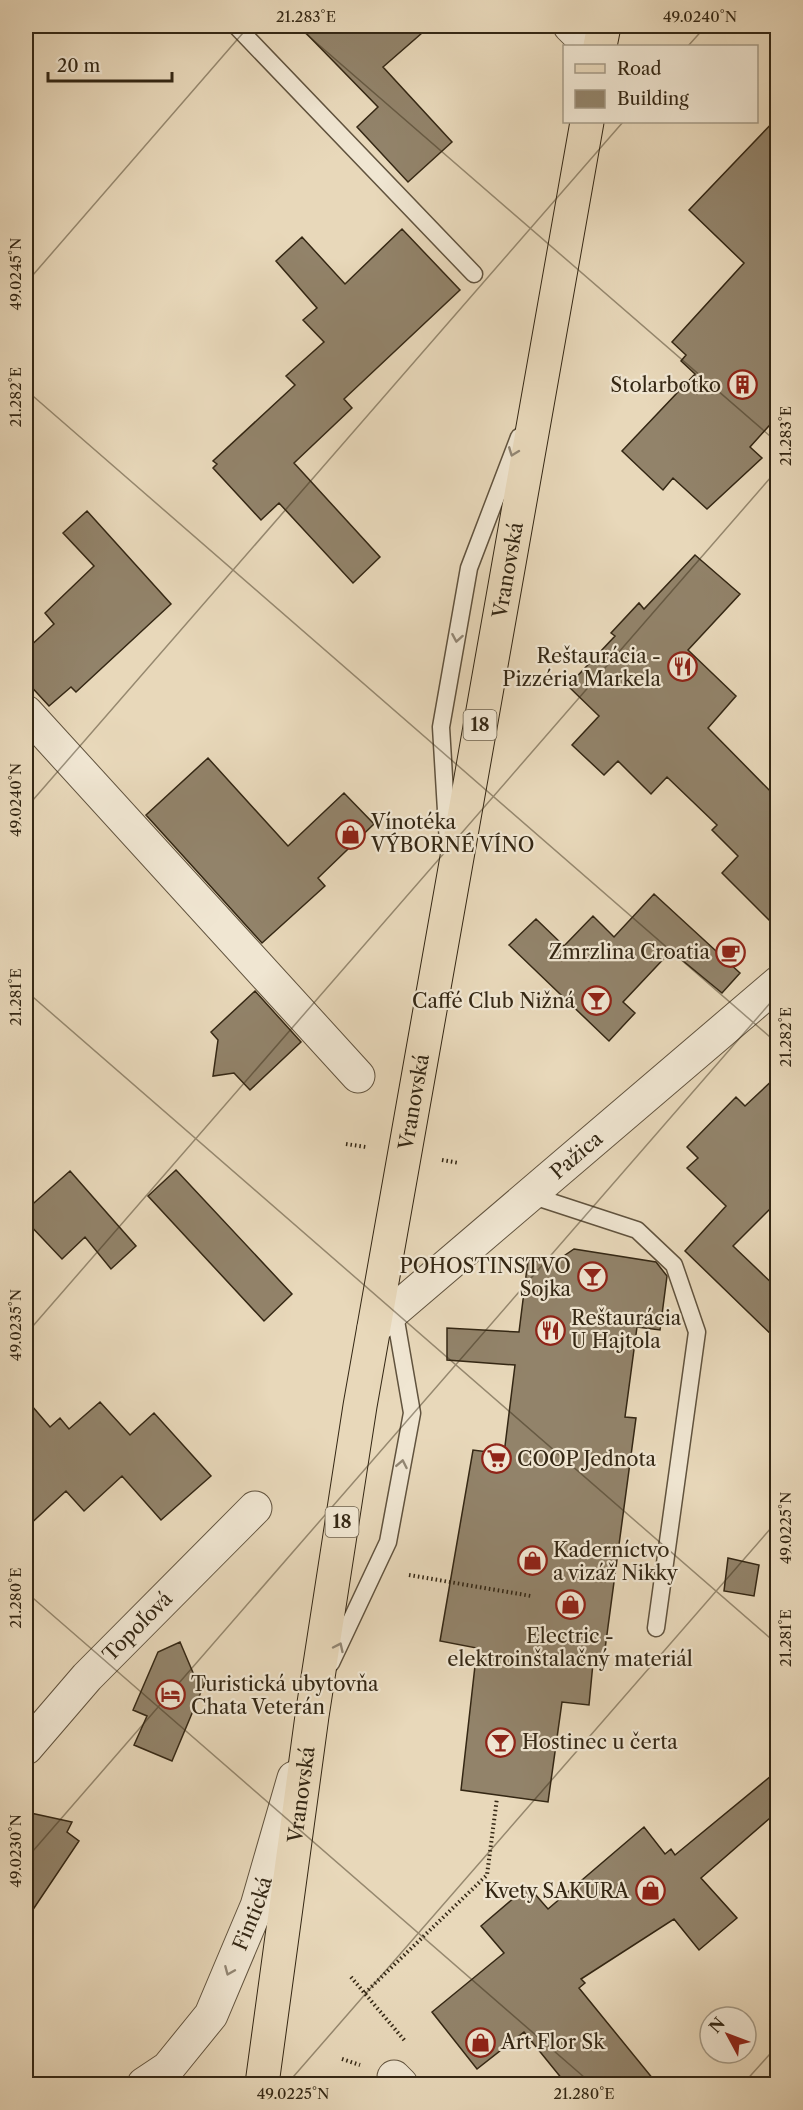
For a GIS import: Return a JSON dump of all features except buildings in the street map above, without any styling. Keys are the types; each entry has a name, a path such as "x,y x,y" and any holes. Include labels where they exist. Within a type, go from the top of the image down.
{"main road":[{"path":"600,45 603,26"},
{"name":"Vranovská","path":"262,2085 313,1708 384,1319 386,1259 587,123"}],"street":[{"path":"570,26 589,45"},
{"path":"26,712 358,1076"},
{"name":"Pažica","path":"384,1319 777,983"},
{"name":"Topoľová","path":"26,1748 87,1677 255,1508"},
{"name":"Fintická","path":"144,2085 168,2068 211,2015 257,1906 313,1708"}],"lane":[{"path":"236,26 474,274"},
{"path":"530,1195 637,1230 674,1265 697,1332 656,1628"},
{"path":"313,1708 387,1542 412,1413 384,1319"}],"path":[{"path":"409,1575 531,1596"},
{"path":"365,1994 487,1875 497,1798"},
{"path":"351,1977 412,2048"}],"place":[{"name":"Stolarbotko","path":"742,385"},
{"name":"Reštaurácia - Pizzéria Markela","path":"682,667"},
{"name":"Vínotéka VÝBORNÉ VÍNO","path":"350,834"},
{"name":"Zmrzlina Croatia","path":"731,952"},
{"name":"Caffé Club Nižná","path":"596,1001"},
{"name":"POHOSTINSTVO Sojka","path":"592,1277"},
{"name":"Reštaurácia U Hajtola","path":"550,1330"},
{"name":"COOP Jednota","path":"496,1459"},
{"name":"Kaderníctvo a vizáž Nikky","path":"532,1561"},
{"name":"Electric - elektroinštalačný materiál","path":"570,1605"},
{"name":"Turistická ubytovňa Chata Veterán","path":"170,1695"},
{"name":"Hostinec u čerta","path":"501,1742"},
{"name":"Kvety SAKURA","path":"650,1891"},
{"name":"Art Flor Sk","path":"480,2042"}]}
